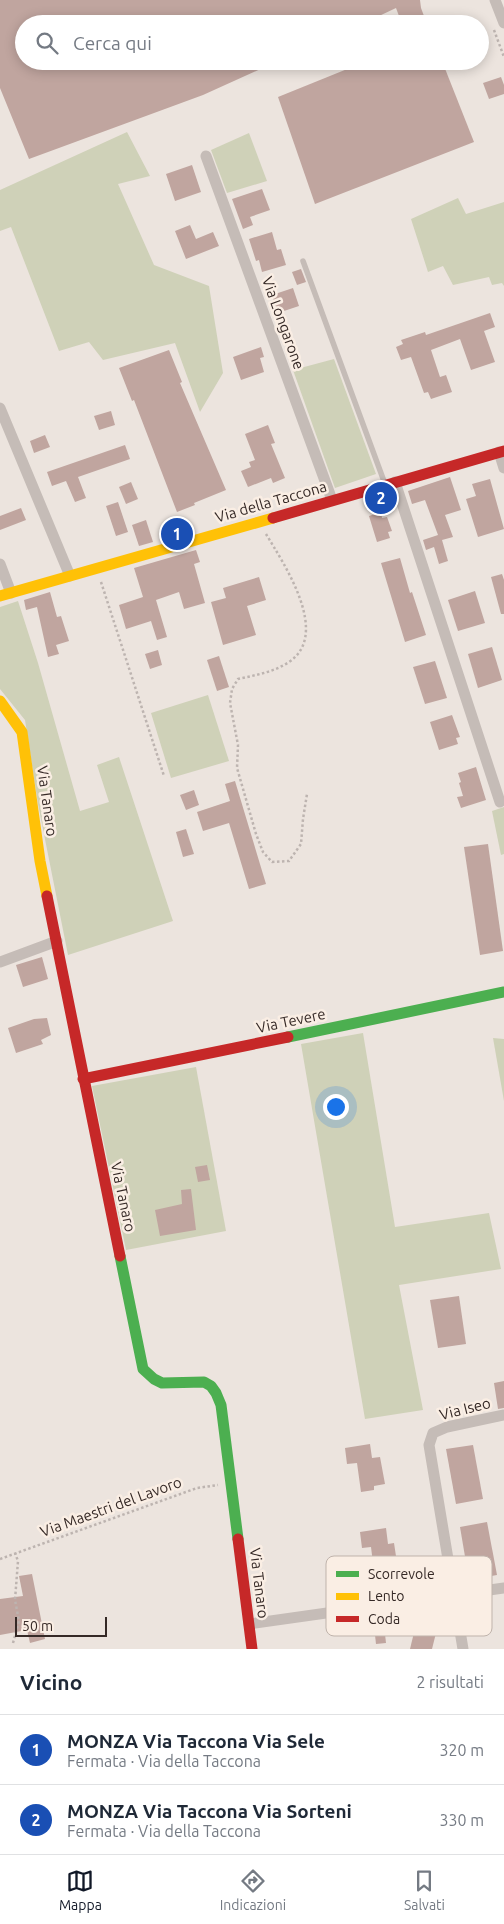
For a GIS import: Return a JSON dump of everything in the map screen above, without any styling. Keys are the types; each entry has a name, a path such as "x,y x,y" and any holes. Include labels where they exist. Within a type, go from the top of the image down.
{"street":[{"path":"495,0 504,23"},
{"name":"Via Longarone","path":"206,156 332,500"},
{"path":"0,408 70,576"},
{"path":"502,452 504,468"},
{"name":"Via della Taccona","path":"6,594 502,452"},
{"path":"390,484 500,802"},
{"path":"0,564 6,594"},
{"name":"Via Tanaro","path":"0,701 22,732 40,860 143,1369 152,1378 162,1383 202,1381 212,1386 218,1394 232,1485 252,1649"},
{"path":"0,962 57,941"},
{"name":"Via Tevere","path":"83,1079 504,992"},
{"name":"Via Iseo","path":"448,1556 429,1445 433,1433 447,1427 504,1415"},
{"path":"249,1624 326,1613"},
{"path":"461,1636 463,1649"}],"lane":[{"path":"303,261 390,484"}],"path":[{"path":"258,522 301,598 307,624 303,646 291,661 270,672 238,678 232,689 230,703 238,745 237,768 262,852 272,862 289,860 301,844 302,819 307,794"},
{"path":"97,568 164,776"},
{"name":"Via Maestri del Lavoro","path":"0,1559 197,1488 216,1484 232,1485"},
{"path":"13,1643 19,1621 15,1600 18,1561 15,1553"}],"green space":[{"path":"127,132 150,176 118,184 154,265 209,286 223,373 200,412 175,343 103,360 89,342 59,351 11,227 0,231 0,190"},
{"path":"249,133 267,181 227,193 211,150"},
{"path":"458,198 466,214 504,202 504,286 502,283 492,285 489,277 453,285 443,266 428,272 411,219"},
{"path":"334,359 376,474 335,488 293,370"},
{"path":"18,601 38,663 80,811 109,802 97,765 119,757 173,921 68,955 38,804 25,720 0,689 0,607"},
{"path":"208,695 229,761 171,778 151,713"},
{"path":"504,807 504,854 501,855 492,811"},
{"path":"363,1033 395,1227 489,1213 501,1269 399,1285 423,1410 365,1419 301,1044"},
{"path":"493,1038 504,1039 504,1101"},
{"path":"196,1067 226,1231 126,1250 92,1086"}],"building":[{"path":"0,0 420,0 424,15 399,15 396,8 381,15 15,15 15,70 258,70 203,95 29,159 0,88"},
{"path":"345,70 446,70 474,142 315,204 278,97"},
{"path":"501,77 504,85 504,94 489,99 483,83"},
{"path":"192,165 201,192 175,201 166,174"},
{"path":"262,189 270,210 250,217 253,225 243,229 232,199"},
{"path":"190,225 196,239 213,232 219,246 186,259 175,231"},
{"path":"272,232 277,250 281,249 286,265 262,272 259,260 256,261 249,239"},
{"path":"301,269 306,282 297,285 292,272"},
{"path":"293,288 299,306 278,313 272,295"},
{"path":"490,313 495,327 484,331 495,362 471,370 460,339 431,350 440,377 446,375 452,392 431,399 428,392 424,393 411,357 401,360 396,347 403,344 401,340 425,332 426,335"},
{"path":"261,347 264,357 260,358 264,372 241,380 233,357"},
{"path":"169,350 182,382 180,383 226,490 177,512 134,400 132,401 119,368"},
{"path":"111,411 115,425 99,430 94,416"},
{"path":"268,425 275,443 271,444 285,478 273,483 271,478 248,487 241,471 251,467 249,462 255,460 245,434"},
{"path":"45,435 50,447 34,453 30,441"},
{"path":"125,445 130,459 78,477 86,498 75,502 66,481 52,486 47,472"},
{"path":"450,477 461,510 445,515 453,537 442,540 448,561 439,564 434,547 426,550 423,540 438,535 425,500 412,504 408,491"},
{"path":"490,479 504,529 478,537 466,499 476,496 472,484"},
{"path":"131,482 138,499 126,504 119,487"},
{"path":"118,502 128,532 116,536 106,506"},
{"path":"21,508 26,520 0,530 0,516"},
{"path":"381,512 382,518 387,517 392,531 388,532 390,538 377,542 369,516"},
{"path":"146,520 153,542 139,546 132,525"},
{"path":"196,550 200,562 194,564 205,603 184,609 179,592 156,600 167,637 157,640 151,621 126,629 119,605 143,597 134,568"},
{"path":"400,558 410,593 412,592 426,635 405,642 381,563"},
{"path":"502,574 504,580 504,614 501,614 491,577"},
{"path":"259,577 266,600 247,606 256,635 223,645 211,602 226,598 223,588"},
{"path":"475,591 485,623 458,631 448,600"},
{"path":"50,592 57,617 61,616 69,641 56,645 59,654 48,657 37,607 26,610 24,600"},
{"path":"492,647 502,680 478,688 468,654"},
{"path":"158,650 162,665 150,669 145,654"},
{"path":"219,656 229,687 217,691 207,660"},
{"path":"435,661 447,698 425,704 413,667"},
{"path":"452,715 460,737 456,738 458,744 439,750 430,722"},
{"path":"476,767 486,800 461,808 457,797 463,796 458,773"},
{"path":"235,781 266,884 249,889 229,823 203,831 197,812 230,801 225,784"},
{"path":"194,790 199,805 186,810 180,795"},
{"path":"186,829 194,854 183,857 176,832"},
{"path":"488,844 503,951 480,955 464,847"},
{"path":"42,957 48,979 23,987 16,965"},
{"path":"47,1018 51,1035 41,1040 43,1044 16,1053 8,1028 34,1019"},
{"path":"207,1165 210,1180 198,1182 195,1167"},
{"path":"191,1189 196,1230 160,1236 155,1210 182,1204 181,1190"},
{"path":"459,1296 466,1344 438,1348 430,1300"},
{"path":"504,1381 504,1408 498,1409 494,1383"},
{"path":"370,1444 372,1458 380,1457 385,1484 374,1486 374,1490 361,1492 357,1463 347,1464 345,1448"},
{"path":"473,1445 483,1499 456,1504 446,1449"},
{"path":"487,1522 497,1575 492,1576 492,1556 465,1556 460,1527"},
{"path":"386,1528 388,1544 394,1543 396,1556 372,1556 371,1547 362,1548 360,1532"},
{"path":"32,1574 45,1639 30,1643 27,1630 0,1635 0,1599 23,1596 19,1576"},
{"path":"375,1636 385,1636 386,1643 376,1644"},
{"path":"413,1636 435,1636 432,1649 410,1649"}],"traffic: fast":[{"path":"288,1037 504,992"},
{"path":"120,1256 143,1369 154,1379 162,1383 204,1382 211,1386 216,1393 221,1405 238,1539"}],"traffic: slow":[{"path":"0,596 273,518"},
{"path":"0,701 22,732 40,861 47,896"}],"traffic: jam":[{"path":"273,518 504,451"},
{"path":"47,896 120,1256"},
{"path":"83,1079 288,1037"},
{"path":"238,1539 252,1649"}],"place":[{"name":"MONZA Via Taccona Via Sorteni","path":"381,498"},
{"name":"MONZA Via Taccona Via Sele","path":"177,534"}]}
